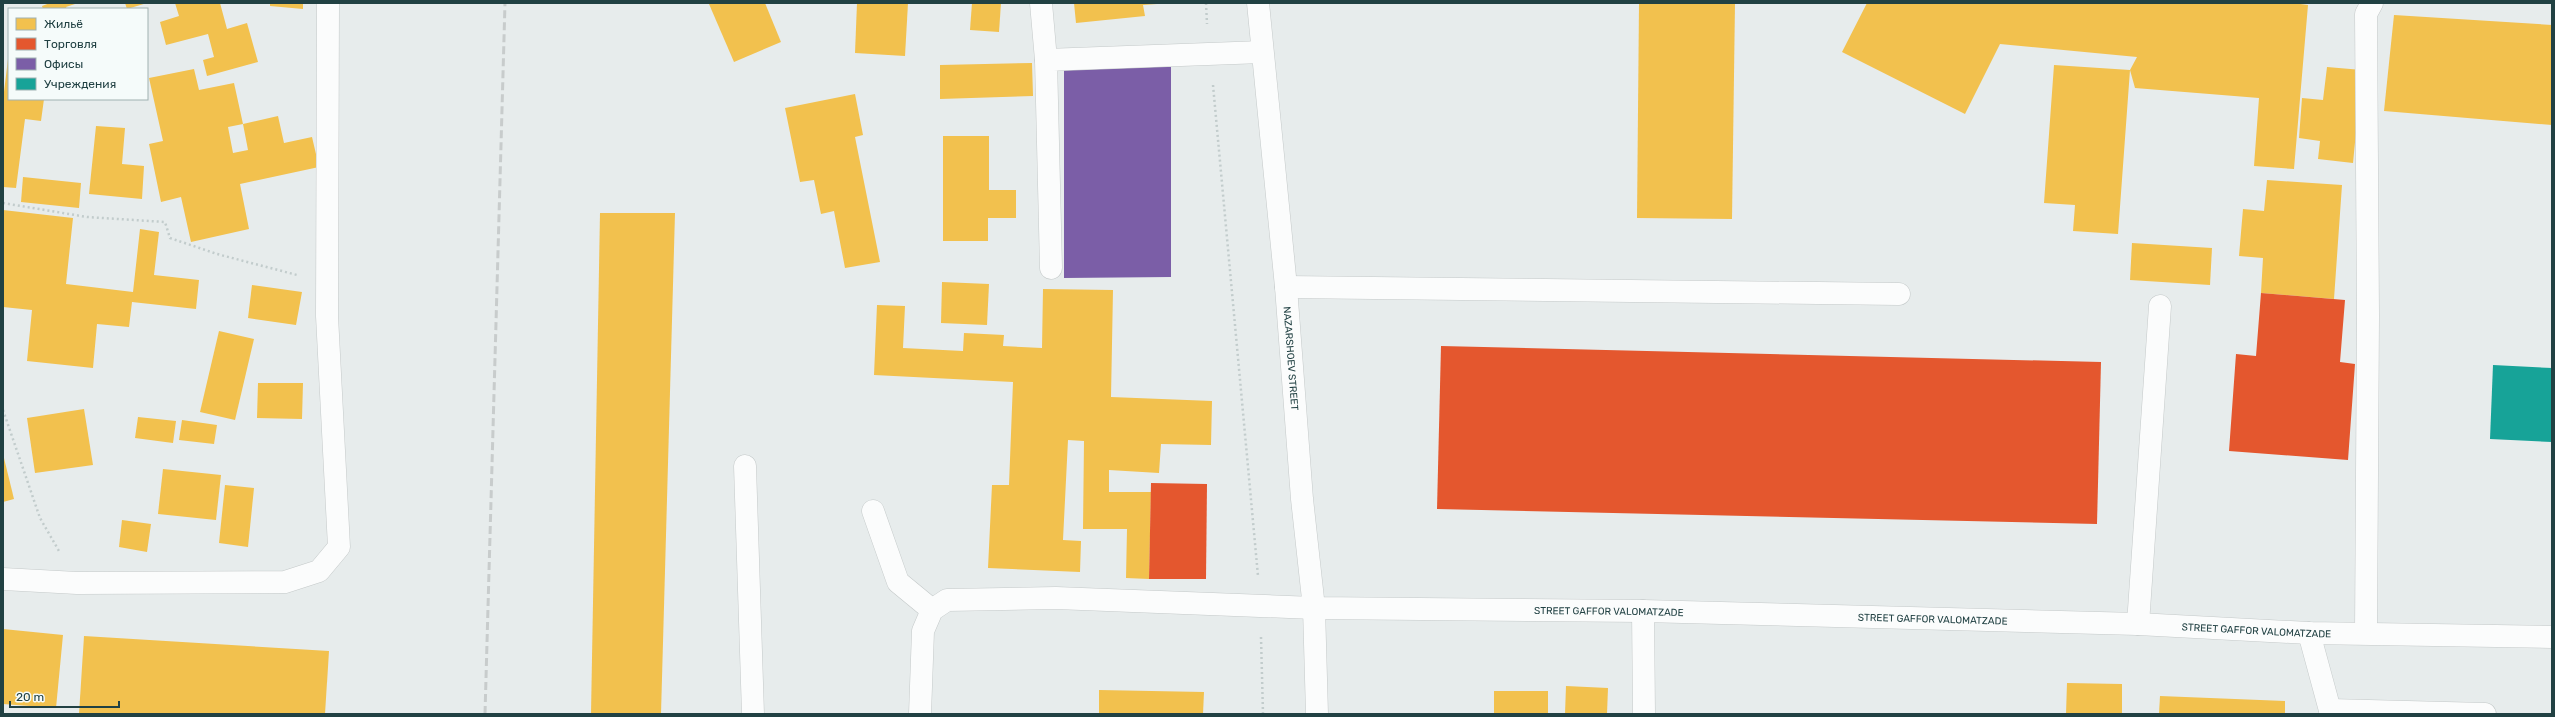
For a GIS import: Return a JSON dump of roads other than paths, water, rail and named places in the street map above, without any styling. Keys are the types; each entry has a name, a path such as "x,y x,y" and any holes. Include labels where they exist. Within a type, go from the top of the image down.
{"street":[{"path":"3,579 78,583 284,582 319,571 339,547 327,283 328,3"},
{"path":"1041,3 1046,60 1051,268"},
{"name":"NAZARSHOEV STREET","path":"1258,3 1286,287 1302,499 1314,608 1317,714"},
{"path":"2366,633 2368,316 2366,14 2372,3"},
{"path":"1046,60 1262,52"},
{"path":"1286,287 1899,294"},
{"path":"2138,624 2160,306"},
{"path":"745,466 752,714"},
{"path":"873,511 898,582 932,610 923,631 920,714"},
{"name":"STREET GAFFOR VALOMATZADE","path":"932,610 947,600 1056,598 1314,608 1643,611 2138,624 2309,633 2552,637"},
{"path":"1643,611 1644,714"},
{"path":"2309,633 2330,712 2485,714"}],"railway":[{"path":"485,714 505,3"}]}
